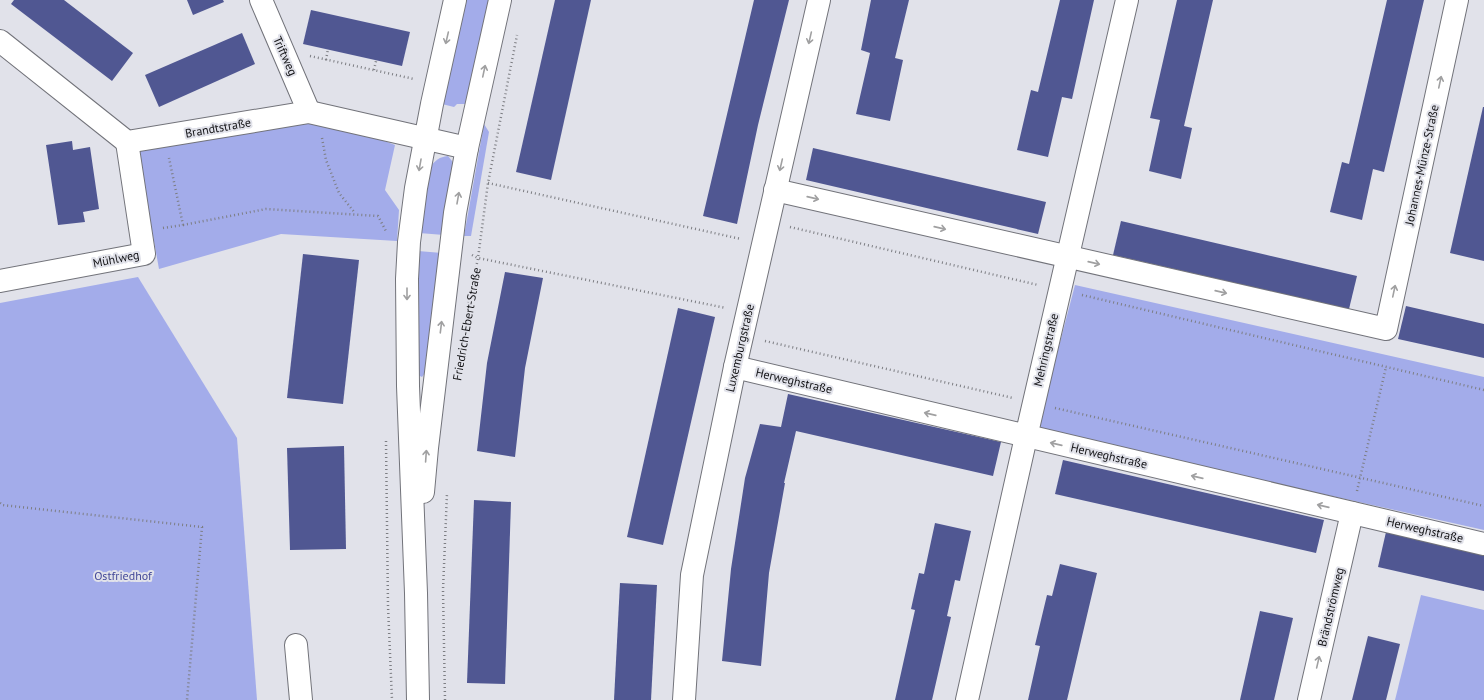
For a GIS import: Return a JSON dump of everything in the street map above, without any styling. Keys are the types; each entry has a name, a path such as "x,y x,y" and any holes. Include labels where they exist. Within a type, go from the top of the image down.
{"street":[{"name":"Triftweg","path":"260,0 309,112"},
{"name":"Friedrich-Ebert-Straße","path":"418,700 416,592 408,393 408,242 425,138 455,0"},
{"name":"Friedrich-Ebert-Straße","path":"416,592 427,448 455,214 467,148 500,0"},
{"name":"Luxemburgstraße","path":"684,700 692,575 735,367 819,0"},
{"name":"Mehringstraße","path":"967,700 1033,403 1127,0"},
{"name":"Johannes-Münze-Straße","path":"1068,257 1386,329 1457,0"},
{"path":"0,41 127,142"},
{"name":"Brandtstraße","path":"127,142 309,112 467,148"},
{"name":"Mühlweg","path":"0,281 144,254 127,142"},
{"path":"775,190 1068,257"},
{"name":"Herweghstraße","path":"735,367 1484,544"},
{"name":"Brändströmweg","path":"1309,700 1352,513"},
{"path":"296,644 301,700"}],"path":[{"name":"Friedrich-Ebert-Straße","path":"468,309 478,258 488,183 518,31"},
{"path":"326,60 328,49"},
{"path":"282,50 415,80"},
{"path":"374,70 376,61"},
{"path":"309,112 321,131 326,160 339,193 355,213"},
{"path":"141,232 183,225 164,137"},
{"path":"488,183 763,244"},
{"path":"768,222 1484,390"},
{"path":"743,336 1484,506"},
{"path":"1352,513 1386,367"},
{"path":"445,700 443,590 448,489"},
{"path":"0,503 2,505 202,527 187,700"}],"green space":[{"path":"465,0 490,0 466,104 457,104 454,107 442,104"},
{"path":"309,112 395,145 385,190 399,210 397,241 281,234 159,269 137,147"},
{"path":"484,124 489,132 471,236 464,236"},
{"path":"448,156 452,161 454,173 444,235 419,233 430,167 438,159"},
{"path":"418,251 442,253 425,373 422,377 418,375 416,293"},
{"name":"Ostfriedhof","path":"138,277 237,438 257,700 0,700 0,303"},
{"path":"1075,285 1484,377 1484,530 1037,430"},
{"path":"1421,595 1484,610 1484,700 1395,700"}],"building":[{"path":"14,0 64,0 133,53 112,81 11,4"},
{"path":"187,0 223,0 224,2 193,15"},
{"path":"555,0 591,0 551,180 516,172"},
{"path":"754,0 789,0 758,125 737,224 703,216"},
{"path":"871,0 909,0 895,58 903,60 890,121 856,114 870,53 861,50"},
{"path":"1060,0 1094,0 1072,99 1062,97 1048,157 1017,150 1031,90 1038,92"},
{"path":"1177,0 1213,0 1184,126 1192,128 1181,179 1149,171 1160,120 1150,118"},
{"path":"1387,0 1424,0 1384,172 1373,169 1362,220 1330,212 1342,162 1349,164"},
{"path":"311,10 410,32 402,66 303,44"},
{"path":"242,33 255,64 159,107 145,75"},
{"path":"1484,107 1484,261 1450,253"},
{"path":"72,141 73,150 90,147 99,209 83,212 85,222 58,225 46,145"},
{"path":"813,148 1046,202 1038,234 806,180"},
{"path":"1121,221 1357,276 1349,309 1113,255"},
{"path":"303,254 359,260 343,404 287,398"},
{"path":"505,272 543,278 525,368 515,457 477,451 487,363"},
{"path":"1406,306 1484,324 1484,358 1398,339"},
{"path":"678,308 715,317 663,545 627,537"},
{"path":"788,394 1001,442 993,476 796,431 784,483 769,573 761,666 722,661 731,569 745,478 760,424 781,427"},
{"path":"344,446 346,549 290,550 287,448"},
{"path":"1063,460 1324,520 1316,553 1055,494"},
{"path":"474,500 511,502 505,684 467,683"},
{"path":"935,523 971,531 960,581 955,580 947,616 951,617 932,700 895,700 915,610 911,609 919,573 924,574"},
{"path":"1386,532 1484,554 1484,591 1378,567"},
{"path":"1060,564 1097,573 1067,700 1028,700 1040,646 1035,645 1047,595 1052,596"},
{"path":"620,583 657,585 651,700 614,700"},
{"path":"1260,611 1293,618 1274,700 1240,700"},
{"path":"1368,636 1400,644 1386,700 1352,700"}]}
